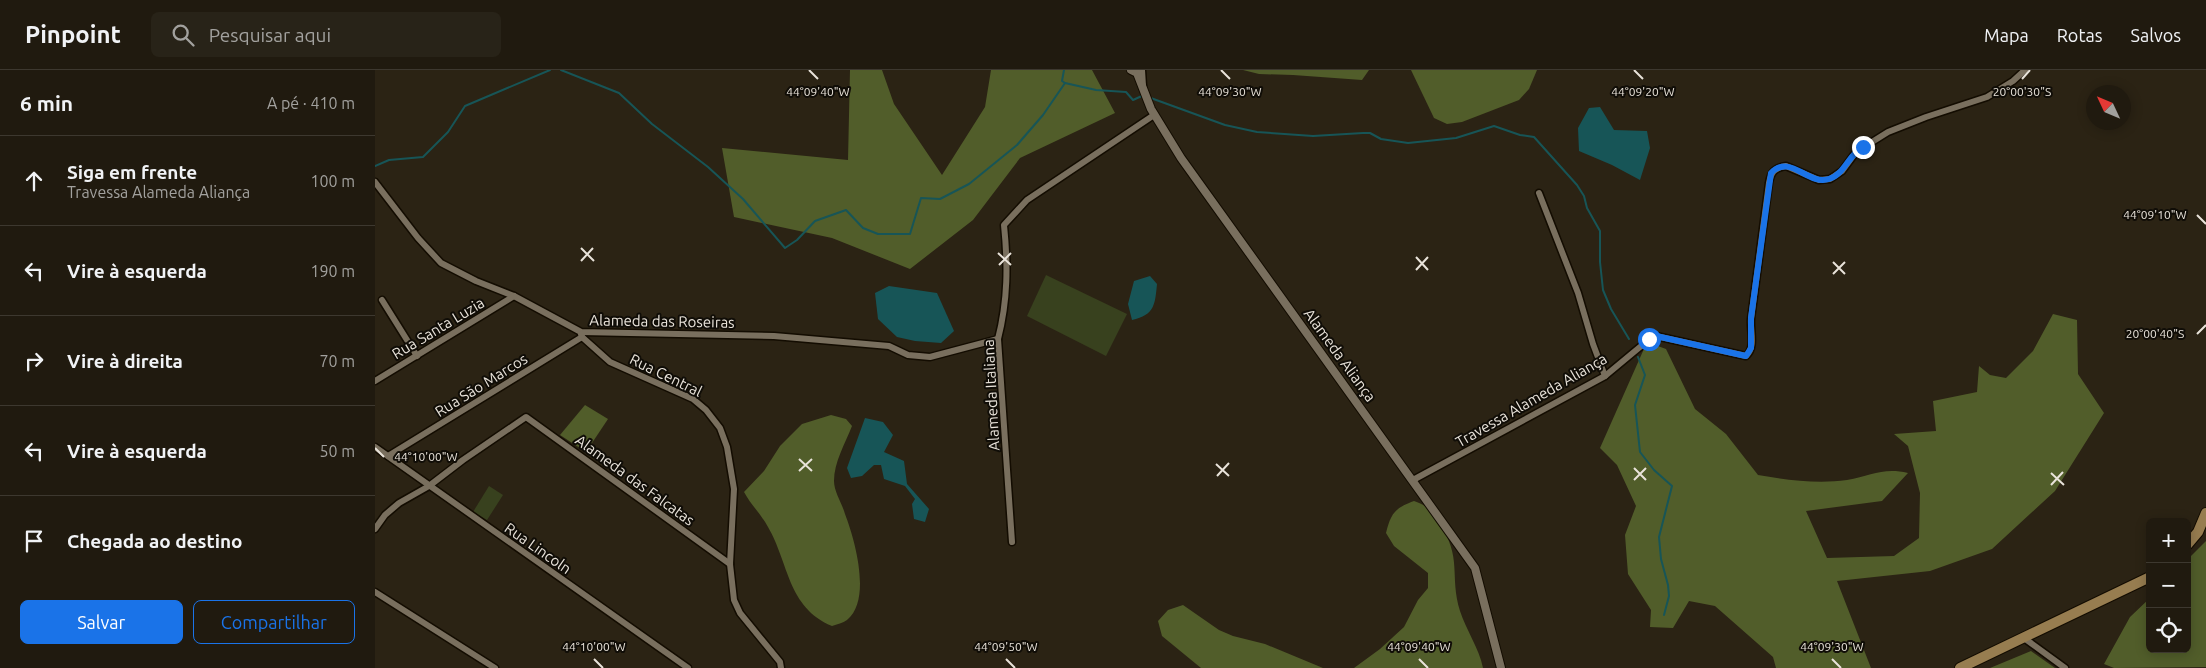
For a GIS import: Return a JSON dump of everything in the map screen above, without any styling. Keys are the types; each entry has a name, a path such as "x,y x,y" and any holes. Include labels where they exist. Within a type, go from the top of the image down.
{"main road":[{"path":"2191,540 2198,532 2206,513"},
{"path":"1960,668 2146,579"}],"street":[{"name":"Alameda Aliança","path":"1131,70 1137,73 1152,112 1181,158 1475,568 1501,668"},
{"path":"1142,70 1144,92"},
{"name":"Travessa Alameda Aliança","path":"1413,480 1605,376 1649,339 1656,336 1746,356 1751,348 1751,323 1771,173 1785,166 1819,180 1830,179 1842,171 1856,152 1887,132 1925,117 1987,97 2013,81 2025,70"},
{"name":"Alameda Italiana","path":"1012,542 998,339 1005,311 1007,277 1004,224 1027,200 1152,112"},
{"name":"Alameda das Roseiras","path":"375,182 418,238 441,263 476,281 514,296 581,334 774,336 889,346 908,355 930,357 998,339"},
{"path":"1539,194 1578,293 1593,344 1605,376"},
{"name":"Rua Santa Luzia","path":"375,380 514,296"},
{"path":"382,300 417,356"},
{"name":"Rua São Marcos","path":"388,456 581,334"},
{"name":"Rua Central","path":"581,334 610,362 693,399 707,410 720,428 727,447 733,489 730,564 734,600 740,613 780,662 781,668"},
{"name":"Alameda das Falcatas","path":"429,486 526,417 730,564"},
{"name":"Rua Lincoln","path":"375,447 688,668"},
{"path":"375,529 385,515 399,503 429,486"},
{"path":"375,592 495,668"},
{"path":"2024,638 2065,668"}],"green space":[{"path":"850,70 882,70 894,104 942,175 985,107 991,70 1092,70 1115,113 1020,158 973,220 910,269 832,238 734,217 722,148 848,160"},
{"path":"1243,70 1369,70 1362,80 1259,74"},
{"path":"1411,70 1537,70 1529,89 1519,100 1462,122 1447,124 1434,118"},
{"path":"1046,275 1127,314 1106,356 1027,316"},
{"path":"2053,314 2077,320 2078,374 2104,413 2055,491 1992,549 1930,571 1837,581 1871,668 1776,668 1773,657 1715,606 1689,601 1673,628 1650,627 1651,610 1628,574 1625,535 1636,506 1617,465 1600,448 1647,342 1666,349 1695,409 1726,434 1758,475 1791,480 1825,482 1847,480 1891,471 1908,473 1882,501 1806,511 1827,558 1894,556 1919,538 1920,493 1908,446 1894,434 1936,431 1933,401 1977,392 1979,366 1990,375 2006,378 2033,351"},
{"path":"585,405 608,419 586,452 560,435"},
{"path":"831,415 846,419 852,426 838,460 834,481 857,554 860,585 859,599 855,611 847,620 832,626 817,618 806,608 798,596 768,527 744,492 764,471 780,446 802,424"},
{"path":"489,486 503,495 487,520 473,512"},
{"path":"1414,501 1423,505 1433,515 1451,546 1455,587 1460,611 1479,653 1483,668 1354,668 1380,649 1404,627 1418,600 1428,588 1428,573 1394,546 1386,533 1395,512 1402,506"},
{"path":"2206,541 2206,667 2114,668 2104,664 2130,617 2146,602 2146,653 2191,653 2191,556"},
{"path":"1183,605 1219,630 1233,636 1265,644 1323,668 1201,668 1162,636 1158,621 1168,610"},
{"path":"2031,651 2055,668 1990,668"}],"water":[{"path":"1600,107 1614,130 1647,131 1650,148 1640,180 1612,165 1579,151 1578,128 1589,108"},
{"path":"1150,276 1157,284 1152,308 1140,318 1132,320 1128,304 1134,281"},
{"path":"889,286 937,293 954,331 941,343 915,341 897,337 878,319 875,293"},
{"path":"865,418 883,422 893,435 884,452 904,461 907,484 929,509 925,522 914,519 912,504 915,499 905,486 884,479 881,465 874,465 862,476 851,478 847,468"}],"waterway":[{"path":"375,166 389,160 423,157 448,132 465,106 550,70"},
{"path":"561,70 619,93 652,124 708,167 743,199 785,248 797,240 815,221 846,210 863,228 878,234 910,234 921,198 940,199 969,184 1017,145 1043,115 1065,83"},
{"path":"1064,70 1062,81 1065,83 1096,90 1126,92 1133,100 1144,95"},
{"path":"1148,97 1225,125 1257,132 1313,136 1370,133 1381,139 1408,143 1456,138 1494,126 1520,135 1534,137 1577,185 1584,196 1587,208 1600,231 1600,262 1603,290 1611,309 1629,339"},
{"path":"1638,357 1645,375 1635,405 1640,452 1654,470 1672,486 1659,537 1661,559 1669,596 1664,615"}],"route":[{"path":"1649,339 1656,336 1708,346 1746,356 1751,348 1752,341 1751,318 1771,173 1779,167 1785,166 1819,180 1830,179 1837,176 1853,155 1863,147"}]}
